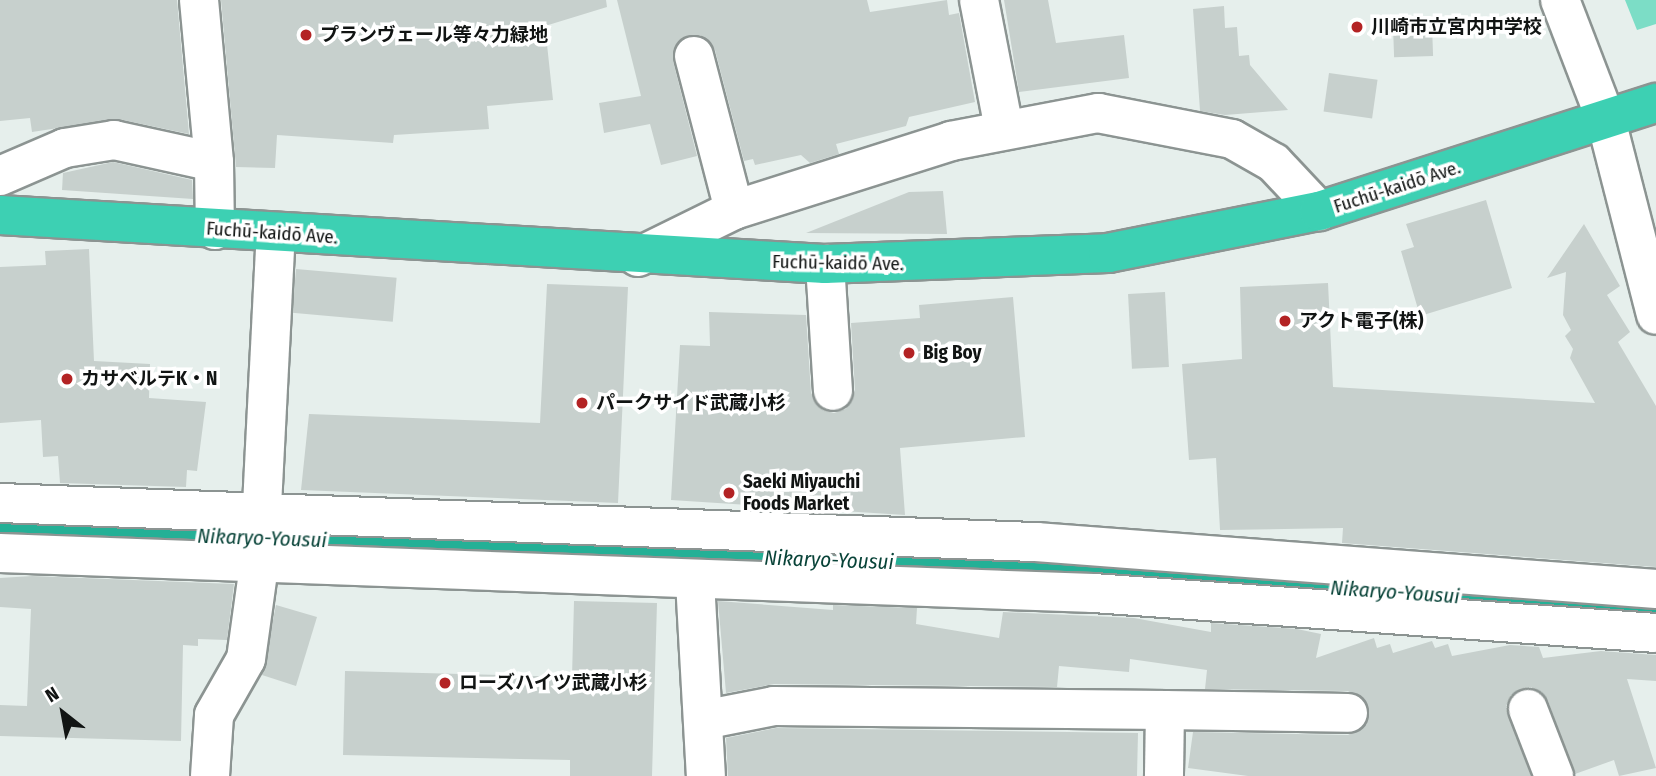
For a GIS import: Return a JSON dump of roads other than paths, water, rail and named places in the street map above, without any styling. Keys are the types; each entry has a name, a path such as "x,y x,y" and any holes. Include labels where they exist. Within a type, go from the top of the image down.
{"highway":[{"name":"Fuchū-kaidō Ave.","path":"0,215 638,257 825,264 1108,253 1319,211 1656,103"}],"street":[{"path":"199,0 215,162 215,230"},
{"path":"979,0 1004,129"},
{"path":"1560,0 1606,120 1656,315"},
{"path":"694,56 734,211"},
{"path":"638,257 734,211 1004,129 1098,113 1232,139 1274,163 1319,211"},
{"path":"0,176 65,148 114,140 215,162"},
{"path":"211,776 214,715 246,659 259,539 276,233"},
{"path":"825,264 833,391"},
{"path":"0,503 259,539 695,581 1093,593 1656,633"},
{"path":"0,554 259,539 1036,542 1656,589"},
{"path":"695,581 706,776"},
{"path":"703,720 774,706 1348,712"},
{"path":"1528,709 1554,776"},
{"path":"1164,776 1165,710"}],"waterway":[{"name":"Nikaryo-Yousui","path":"0,528 1079,569 1656,611"}],"place":[{"name":"川崎市立宮内中学校","path":"1357,27"},
{"name":"プランヴェール等々力緑地","path":"306,35"},
{"name":"アクト電子(株)","path":"1285,321"},
{"name":"Big Boy","path":"909,353"},
{"name":"カサベルテK・N","path":"67,379"},
{"name":"パークサイド武蔵小杉","path":"582,403"},
{"name":"Saeki Miyauchi Foods Market","path":"729,493"},
{"name":"ローズハイツ武蔵小杉","path":"445,683"}]}
